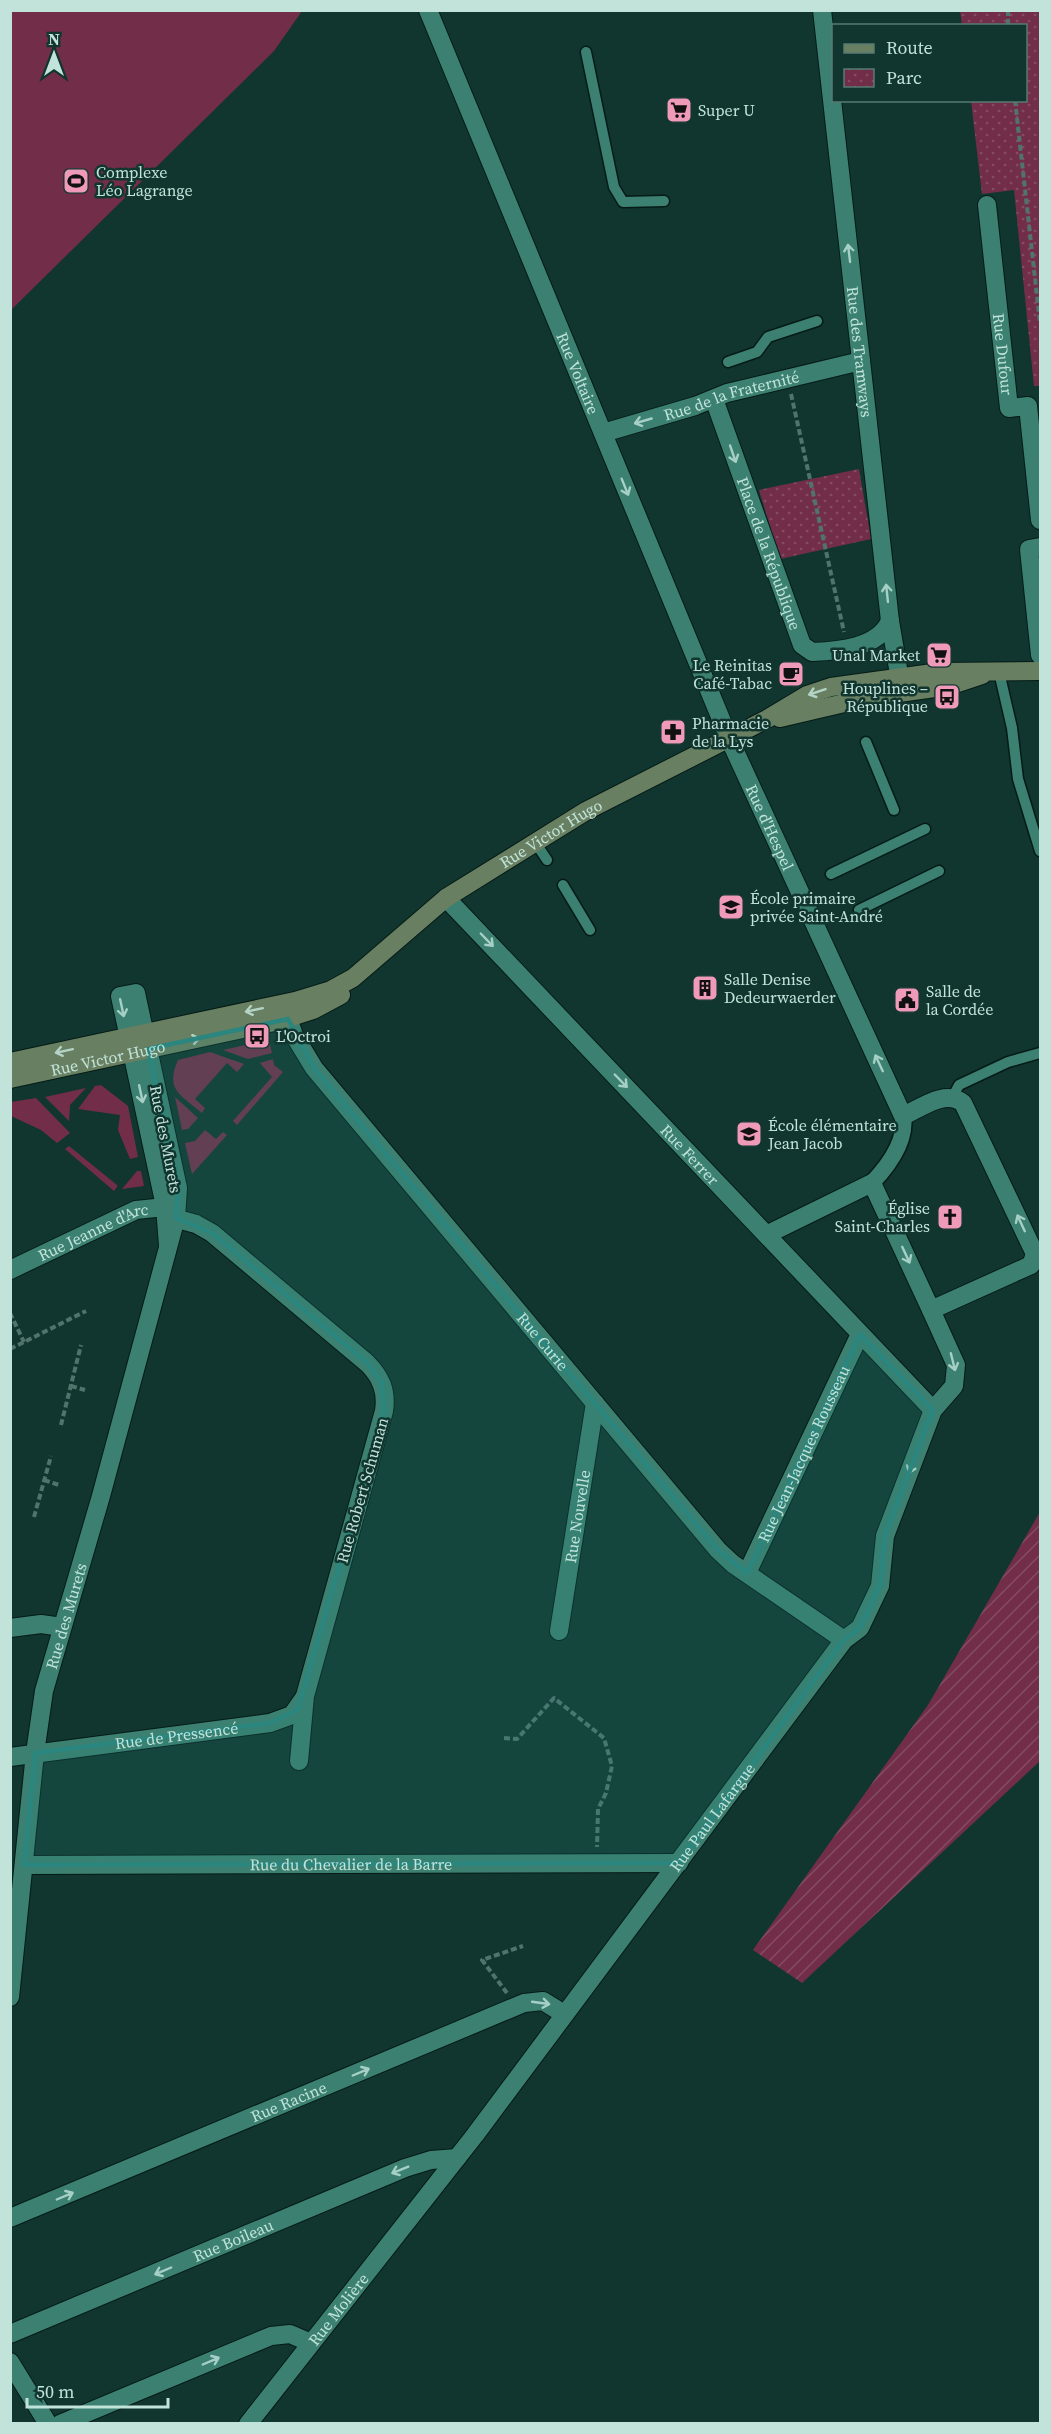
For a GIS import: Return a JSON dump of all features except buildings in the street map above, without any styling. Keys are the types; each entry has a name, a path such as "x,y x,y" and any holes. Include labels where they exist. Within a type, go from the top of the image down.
{"main road":[{"name":"Rue Victor Hugo","path":"10,1079 138,1043 285,1011 331,990 367,967 404,931 446,898 535,842 603,801 653,778 728,736 753,725 901,684 949,686 999,672 1041,671"},
{"name":"Rue Victor Hugo","path":"10,1062 138,1043"}],"street":[{"name":"Rue Voltaire","path":"428,10 728,736"},
{"name":"Rue des Tramways","path":"822,10 832,100"},
{"name":"Rue des Tramways","path":"832,102 890,621 901,684"},
{"name":"Rue Dufour","path":"987,205 1009,408 1028,406 1041,520"},
{"name":"Rue de la Fraternité","path":"603,432 714,399 727,393 861,361"},
{"name":"Place de la République","path":"714,399 799,640 812,652 848,647 875,640 886,631 890,621"},
{"path":"1041,547 1029,549 1041,654"},
{"name":"Rue d'Hespel","path":"728,736 821,928 903,1116"},
{"name":"Rue Ferrer","path":"446,898 933,1410"},
{"name":"Rue Curie","path":"285,1011 299,1046 314,1068 718,1550 747,1573 844,1640"},
{"name":"Rue des Murets","path":"10,1997 35,1753 44,1691 168,1246 171,1211 138,1043"},
{"path":"768,1234 872,1183 890,1161 899,1143 903,1116 939,1099 960,1100 968,1110 1036,1245 1035,1254 1031,1265 931,1310"},
{"path":"872,1183 956,1365 954,1386 933,1410"},
{"name":"Rue Jeanne d'Arc","path":"10,1270 136,1210 171,1211"},
{"name":"Rue Robert Schuman","path":"171,1211 201,1226 221,1241 367,1363 379,1376 384,1390 384,1411 305,1696 298,1761"},
{"name":"Rue Jean-Jacques Rousseau","path":"747,1573 860,1334"},
{"name":"Rue Nouvelle","path":"559,1631 595,1403"},
{"name":"Rue Paul Lafargue","path":"429,2196 844,1640 860,1628 880,1586 885,1536 933,1410"},
{"path":"10,1628 41,1624 62,1627"},
{"name":"Rue de Pressencé","path":"10,1756 279,1722 298,1709 305,1696"},
{"name":"Rue du Chevalier de la Barre","path":"24,1865 679,1863"},
{"name":"Rue Racine","path":"10,2218 517,2006 543,2001 564,2014"},
{"name":"Rue Boileau","path":"10,2334 405,2168 431,2160 457,2158"},
{"name":"Rue Molière","path":"248,2424 429,2196"},
{"path":"60,2424 271,2336 290,2334 311,2343"},
{"path":"10,2362 48,2424"}],"lane":[{"path":"586,52 614,188 622,202 664,201"},
{"path":"728,362 757,352 768,337 817,321"},
{"path":"999,672 1012,728 1018,779 1041,851"},
{"path":"866,742 894,810"},
{"path":"831,873 926,829"},
{"path":"535,842 547,860"},
{"path":"859,910 939,871"},
{"path":"563,885 590,930"},
{"path":"952,1098 959,1085 1008,1062 1041,1053"}],"path":[{"path":"1015,102 1041,323"},
{"path":"788,378 848,647"},
{"path":"10,1348 86,1311"},
{"path":"10,1314 24,1342"},
{"path":"61,1425 81,1345"},
{"path":"71,1386 85,1390"},
{"path":"34,1517 51,1456"},
{"path":"44,1480 59,1485"},
{"path":"504,1738 517,1739 555,1698 603,1738 612,1766 606,1793 598,1809 597,1863"},
{"path":"517,2006 482,1960 523,1946"}],"highlighted area":[{"path":"288,1019 314,1068 718,1550 747,1573 860,1334 933,1410 885,1536 880,1586 860,1628 844,1640 679,1863 24,1865 35,1753 270,1723 298,1709 384,1411 382,1383 367,1363 212,1233 176,1218 178,1188 148,1049"}],"green space":[{"name":"Complexe Léo Lagrange","path":"10,11 302,11 274,51 11,310"},
{"path":"960,11 1040,11 1040,386 1034,386 1014,190 982,194 971,102 1027,102 1027,24 962,24"},
{"path":"859,469 871,539 780,559 759,490"},
{"path":"269,1040 272,1053 248,1059 223,1050"},
{"path":"210,1052 244,1064 237,1072 227,1063 195,1099 205,1108 202,1113 177,1091 173,1078 174,1070 178,1060"},
{"path":"273,1059 274,1065 283,1072 237,1125 233,1121 272,1077 260,1063"},
{"path":"101,1085 128,1106 138,1157 130,1159 118,1130 120,1115 78,1109 95,1086"},
{"path":"86,1088 70,1105 69,1121 45,1097"},
{"path":"175,1097 198,1118 188,1129 182,1130"},
{"path":"36,1098 70,1133 57,1143 41,1130 11,1116 11,1102"},
{"path":"205,1130 216,1139 223,1132 227,1135 192,1174 185,1143 195,1141"},
{"path":"69,1146 117,1185 114,1191 65,1149"},
{"path":"137,1171 141,1171 144,1186 122,1189"},
{"path":"1040,1512 1040,1761 802,1983 753,1950 928,1705"}],"place":[{"name":"Super U","path":"679,110"},
{"name":"Complexe Léo Lagrange","path":"76,181"},
{"name":"Unal Market","path":"939,655"},
{"name":"Le Reinitas Café-Tabac","path":"791,674"},
{"name":"Houplines – République","path":"947,697"},
{"name":"Pharmacie de la Lys","path":"673,732"},
{"name":"École primaire privée Saint-André","path":"731,907"},
{"name":"Salle Denise Dedeurwaerder","path":"705,988"},
{"name":"Salle de la Cordée","path":"907,1000"},
{"name":"L'Octroi","path":"257,1036"},
{"name":"École élémentaire Jean Jacob","path":"749,1134"},
{"name":"Église Saint-Charles","path":"950,1217"}]}
